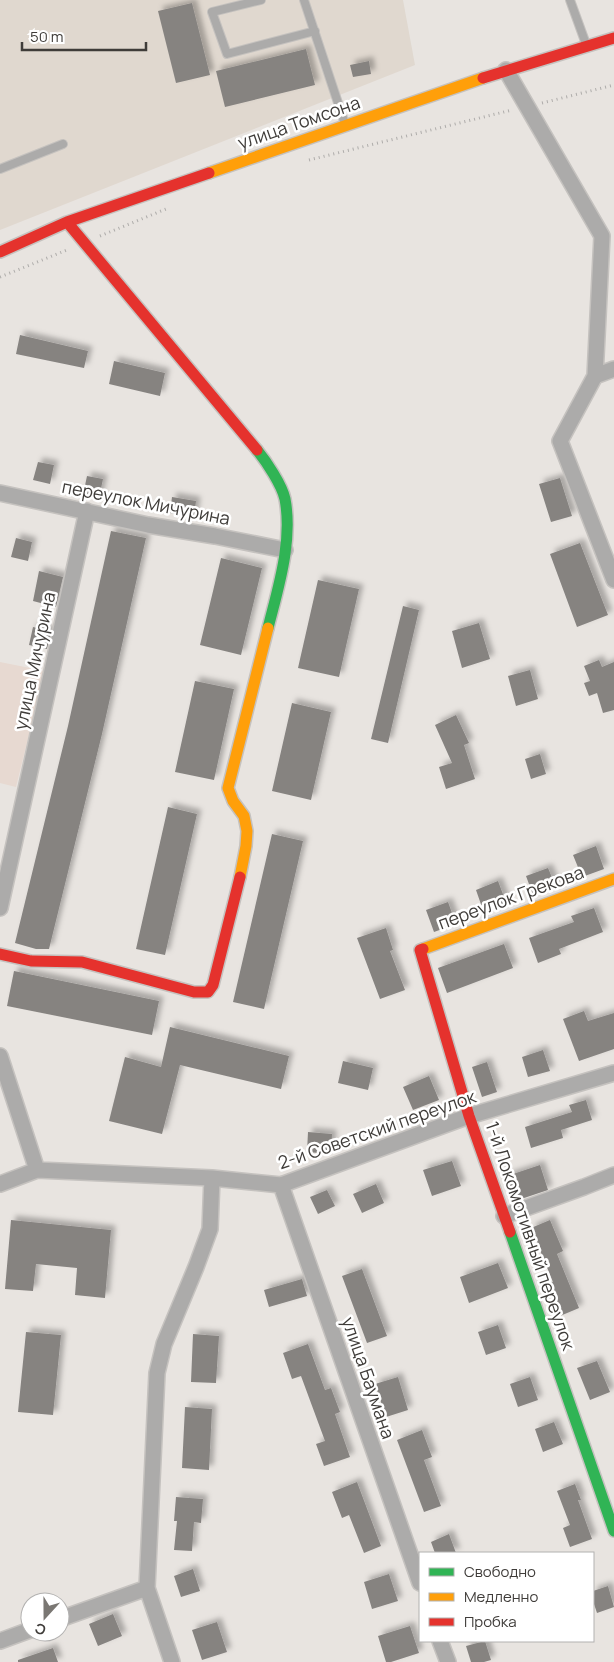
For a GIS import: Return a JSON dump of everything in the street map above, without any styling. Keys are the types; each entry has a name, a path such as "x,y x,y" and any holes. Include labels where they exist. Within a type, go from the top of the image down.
{"street":[{"name":"улица Томсона","path":"0,252 67,222 506,70 614,38"},
{"path":"506,70 602,236 595,376 560,440 614,580"},
{"path":"0,954 32,961 52,962 68,960 82,962 194,992 208,992 213,985 246,846 244,816 233,801 228,788 278,586 285,550 287,527 285,498 267,462 67,222"},
{"path":"595,376 614,369"},
{"name":"переулок Мичурина","path":"0,493 148,525 285,550"},
{"name":"улица Мичурина","path":"0,908 87,511"},
{"name":"переулок Грекова","path":"420,950 614,879"},
{"name":"1-й Локомотивный переулок","path":"420,950 469,1116 614,1531"},
{"path":"0,1056 37,1170"},
{"name":"2-й Советский переулок","path":"0,1184 37,1170 212,1178 281,1185 469,1116 614,1073"},
{"path":"504,1216 584,1188 614,1175"},
{"path":"172,1662 147,1588 157,1373 164,1344 210,1228 212,1178"},
{"name":"улица Баумана","path":"281,1185 419,1580"},
{"path":"70,1615 147,1588"},
{"path":"0,1641 20,1634"},
{"path":"440,1642 448,1662"}],"lane":[{"path":"261,0 212,12 227,54 315,31"},
{"path":"304,0 345,126"},
{"path":"570,0 586,46"},
{"path":"0,169 63,144"}],"path":[{"path":"306,160 614,85"},
{"path":"0,276 167,209"}],"shaded area":[{"path":"0,0 403,0 415,65 0,230"},
{"path":"0,662 45,671 16,787 0,783"}],"building":[{"path":"192,3 210,75 176,83 158,11"},
{"path":"306,49 315,85 225,107 216,71"},
{"path":"369,61 371,74 353,77 350,65"},
{"path":"20,335 88,351 84,368 16,354"},
{"path":"114,361 165,373 160,396 109,384"},
{"path":"38,462 54,465 50,484 33,480"},
{"path":"87,476 103,479 99,498 83,495"},
{"path":"560,478 572,516 551,522 539,484"},
{"path":"172,497 196,501 194,517 170,513"},
{"path":"111,531 146,538 102,734 49,949 36,949 15,943 68,726"},
{"path":"16,538 32,542 28,561 11,557"},
{"path":"580,543 608,615 577,627 550,554"},
{"path":"221,558 262,568 241,655 200,645"},
{"path":"39,571 63,577 56,607 33,601"},
{"path":"318,580 359,589 339,677 298,668"},
{"path":"403,606 419,610 388,743 371,739"},
{"path":"479,623 490,659 462,668 452,631"},
{"path":"33,627 51,631 47,649 29,645"},
{"path":"599,660 602,667 614,662 614,710 603,713 597,693 589,696 584,683 590,681 584,666"},
{"path":"530,670 538,699 516,706 508,676"},
{"path":"195,681 234,689 214,780 175,772"},
{"path":"292,703 331,712 311,800 272,791"},
{"path":"456,715 469,743 464,745 475,779 446,789 439,767 452,763 435,725"},
{"path":"540,754 546,774 531,779 525,759"},
{"path":"168,807 197,814 165,955 136,949"},
{"path":"272,834 303,841 264,1009 233,1002"},
{"path":"596,846 604,869 582,877 573,855"},
{"path":"548,868 556,887 533,895 526,876"},
{"path":"498,881 507,905 484,913 476,890"},
{"path":"448,902 456,924 434,932 426,910"},
{"path":"594,908 603,932 559,949 561,954 538,963 529,938 574,922 571,916"},
{"path":"386,928 393,950 390,951 405,990 380,999 357,938"},
{"path":"504,944 513,968 447,993 438,968"},
{"path":"14,971 159,1001 152,1035 7,1006"},
{"path":"584,1011 588,1021 614,1013 614,1049 579,1061 563,1019"},
{"path":"170,1027 289,1056 281,1089 180,1065 162,1134 109,1121 125,1057 161,1067"},
{"path":"543,1050 550,1071 528,1077 522,1057"},
{"path":"343,1061 373,1068 368,1090 338,1083"},
{"path":"487,1062 497,1092 482,1097 472,1067"},
{"path":"429,1076 439,1100 413,1110 403,1087"},
{"path":"586,1100 592,1120 561,1130 563,1138 531,1148 525,1127 572,1112 569,1105"},
{"path":"308,1132 332,1134 331,1154 307,1152"},
{"path":"452,1161 461,1186 432,1196 423,1170"},
{"path":"540,1165 548,1190 515,1201 507,1176"},
{"path":"376,1184 384,1203 362,1213 353,1194"},
{"path":"327,1190 335,1206 318,1214 310,1197"},
{"path":"11,1220 111,1230 105,1298 75,1295 77,1268 36,1264 33,1291 5,1289"},
{"path":"550,1220 563,1251 557,1254 579,1308 560,1316 547,1284 553,1282 531,1228"},
{"path":"498,1263 508,1288 469,1303 460,1277"},
{"path":"362,1269 387,1336 367,1343 342,1276"},
{"path":"302,1279 307,1296 269,1307 264,1290"},
{"path":"498,1325 506,1348 486,1355 478,1332"},
{"path":"26,1332 61,1335 53,1415 18,1412"},
{"path":"193,1334 219,1336 216,1383 191,1382"},
{"path":"308,1344 325,1390 331,1388 340,1412 335,1414 350,1457 324,1466 316,1444 325,1441 301,1376 292,1379 283,1353"},
{"path":"597,1361 610,1392 590,1400 577,1368"},
{"path":"398,1377 408,1410 386,1417 375,1384"},
{"path":"530,1377 538,1400 518,1407 510,1384"},
{"path":"185,1407 212,1409 209,1470 182,1468"},
{"path":"554,1422 563,1444 543,1452 535,1429"},
{"path":"422,1430 432,1457 424,1460 441,1506 424,1512 397,1440"},
{"path":"357,1482 381,1546 364,1553 349,1515 342,1518 332,1492"},
{"path":"575,1484 581,1500 578,1500 592,1539 570,1547 563,1528 570,1525 557,1491"},
{"path":"176,1497 203,1499 201,1523 194,1522 192,1551 174,1550 177,1521 174,1521"},
{"path":"449,1534 456,1552 435,1552 431,1542"},
{"path":"193,1569 200,1591 181,1597 174,1576"},
{"path":"389,1574 398,1601 372,1609 364,1582"},
{"path":"608,1586 614,1607 597,1613 594,1604 594,1591"},
{"path":"113,1614 122,1636 98,1646 89,1624"},
{"path":"217,1622 227,1652 202,1660 192,1630"},
{"path":"410,1626 419,1653 386,1662 378,1636"},
{"path":"485,1642 491,1660 471,1662 466,1646"},
{"path":"53,1648 58,1662 18,1662 18,1660"}],"traffic: fast":[{"path":"257,450 281,487 287,515 286,548 268,628"},
{"path":"510,1232 614,1531"}],"traffic: slow":[{"path":"209,173 483,78"},
{"path":"240,877 247,831 244,816 233,801 228,788 268,628"},
{"path":"423,949 614,879"}],"traffic: jam":[{"path":"483,78 614,38"},
{"path":"0,252 67,222 209,173"},
{"path":"67,222 257,450"},
{"path":"0,954 31,961 82,962 194,992 208,992 213,985 240,877"},
{"path":"423,949 420,950 469,1116 510,1232"}]}
